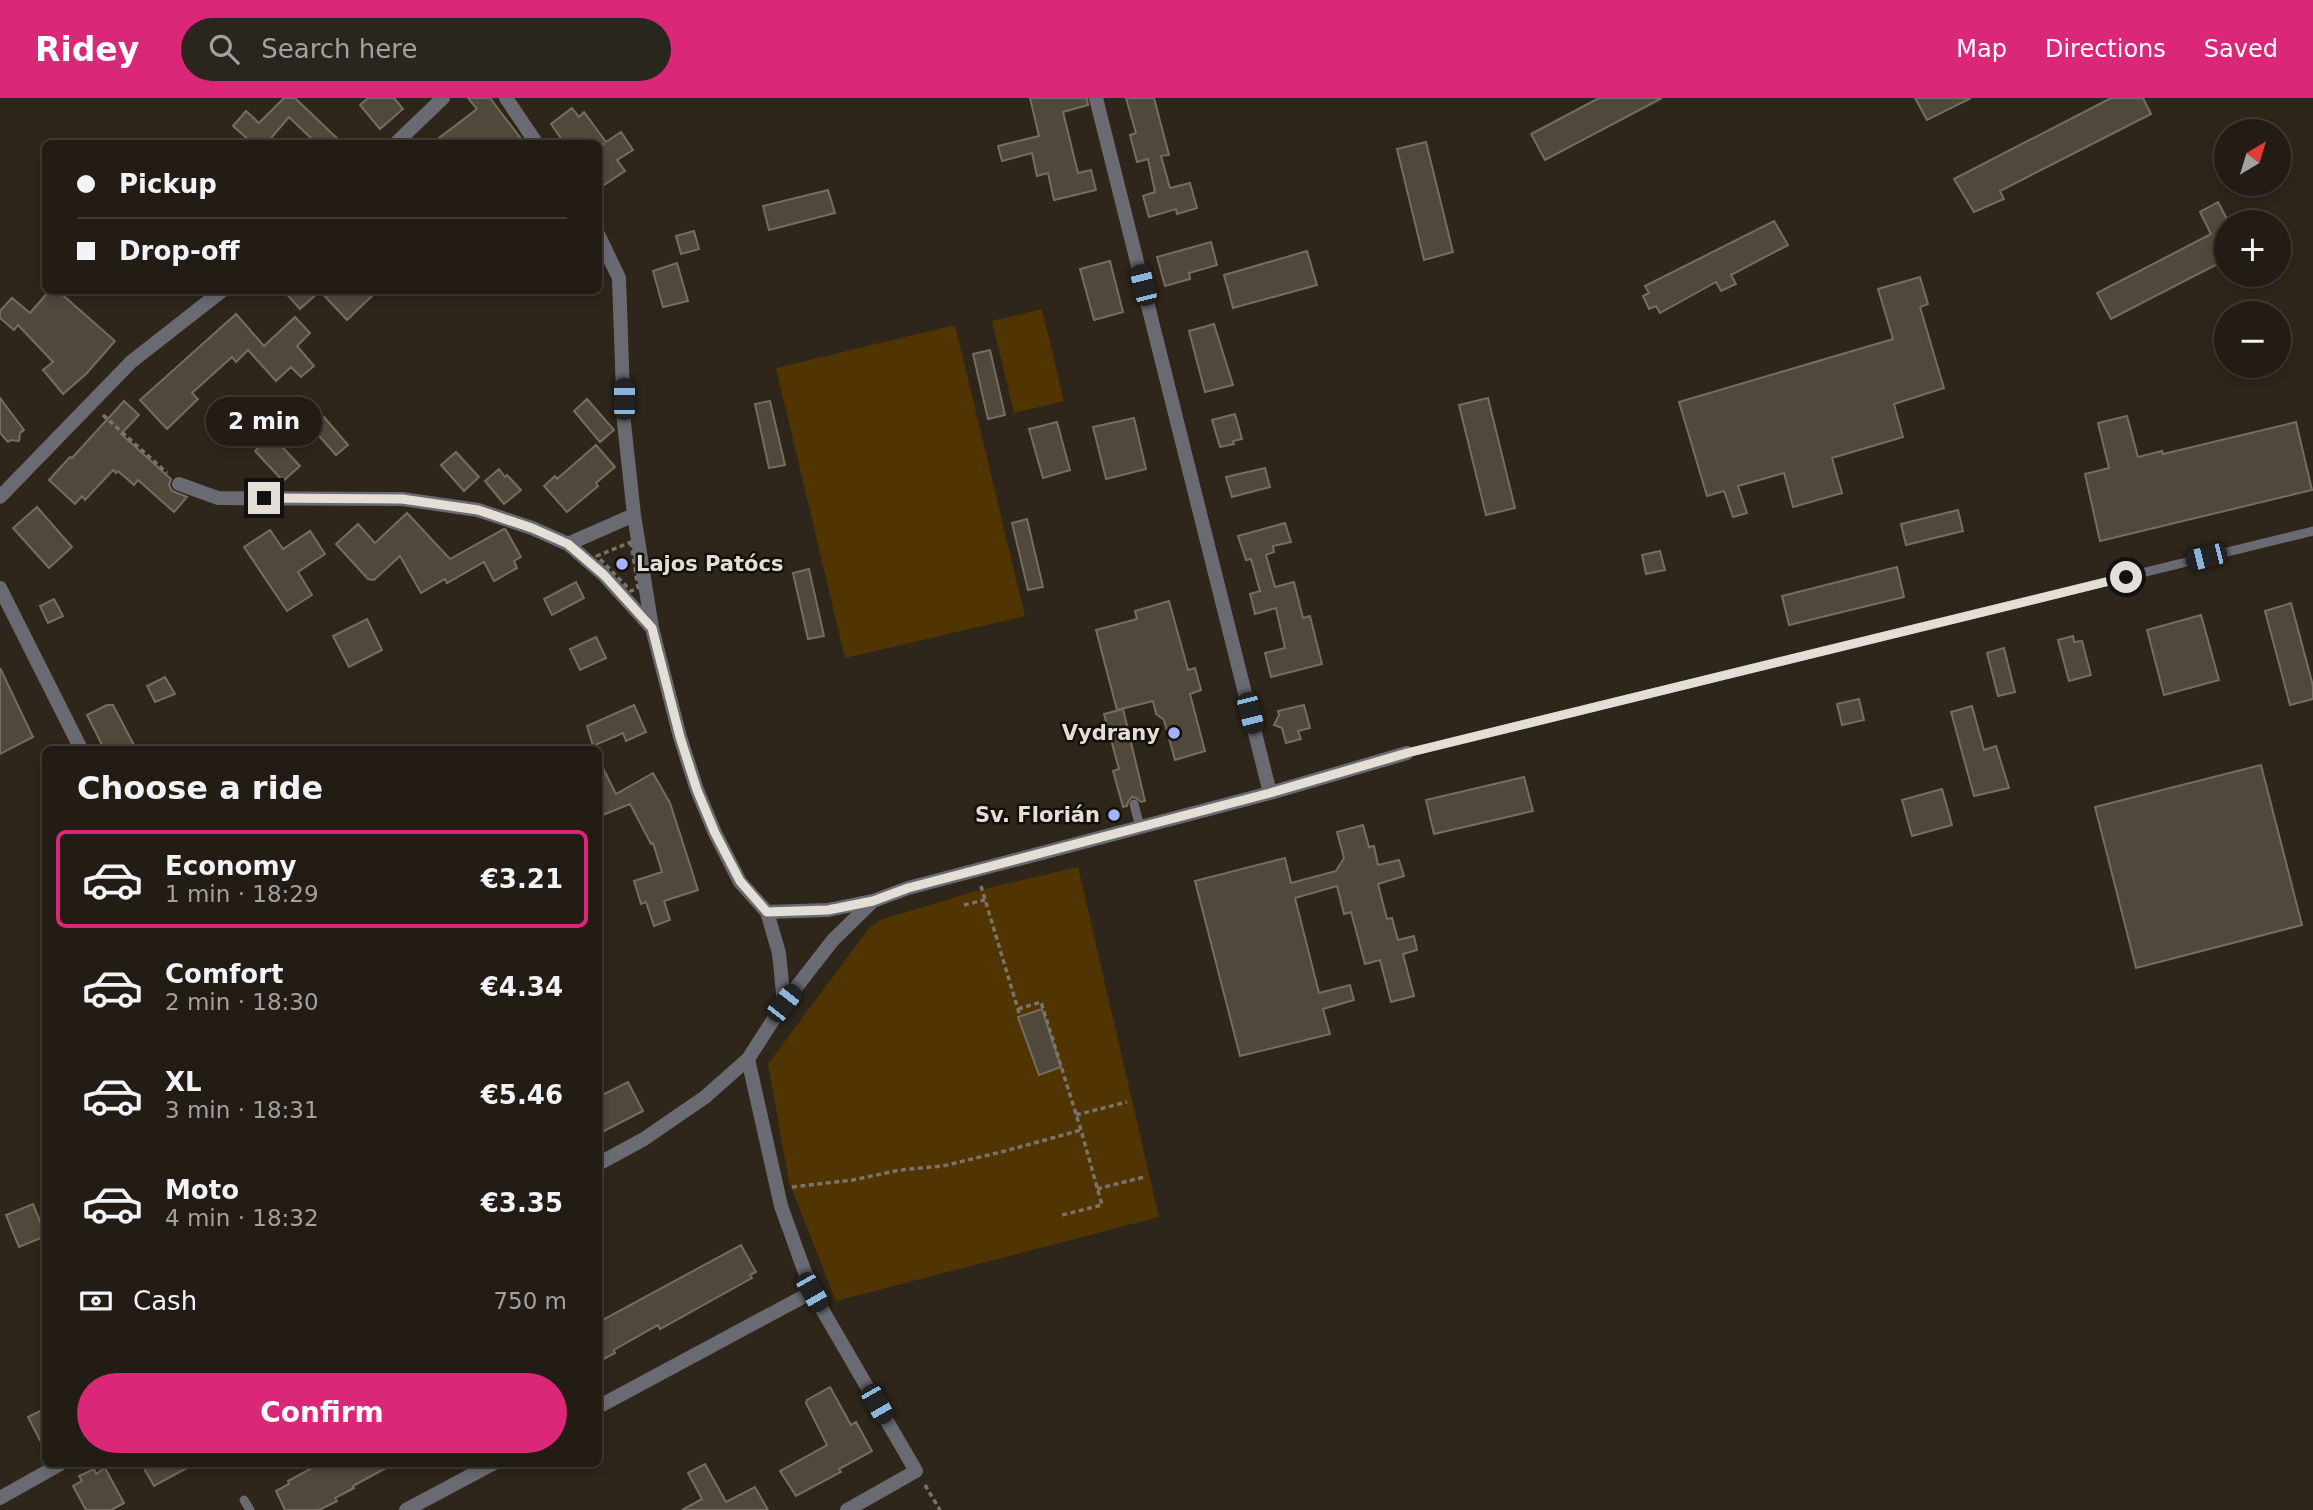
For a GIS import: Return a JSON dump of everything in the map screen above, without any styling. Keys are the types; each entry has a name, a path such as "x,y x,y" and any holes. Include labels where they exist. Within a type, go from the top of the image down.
{"street":[{"path":"399,140 443,98"},
{"path":"506,98 534,140"},
{"path":"1096,98 1270,793"},
{"path":"602,242 620,278 624,423 634,515 652,628 680,737 697,790 740,881 767,912 779,953 784,1003"},
{"path":"0,497 131,362 218,294"},
{"path":"179,484 218,498 402,499 478,510 532,528 568,544 604,575 652,628"},
{"path":"568,544 634,515"},
{"path":"0,588 79,746"},
{"path":"767,912 828,910 873,901 908,888 1270,793 1407,753"},
{"path":"602,1162 644,1139 705,1097 748,1059 784,1003 833,940 873,901"},
{"path":"748,1059 778,1192 812,1292 916,1471 847,1510"},
{"path":"602,1405 812,1292"},
{"path":"0,1498 55,1467"},
{"path":"406,1510 487,1467"}],"lane":[{"path":"1407,753 2313,531"},
{"path":"1134,804 1140,827"},
{"path":"244,1500 250,1510"}],"path":[{"path":"90,403 179,484"},
{"path":"631,542 638,588 631,591 597,556 631,542"},
{"path":"976,870 1020,1016"},
{"path":"964,905 985,900"},
{"path":"1018,1009 1041,1002 1101,1205 1062,1215"},
{"path":"1076,1115 1127,1102"},
{"path":"778,1192 791,1187 943,1166 1081,1130"},
{"path":"1097,1189 1144,1178"},
{"path":"916,1471 940,1510"}],"shaded area":[{"path":"1042,309 1064,401 1014,413 992,321"},
{"path":"955,325 1025,616 845,658 776,368"},
{"path":"1078,867 1159,1217 836,1301 789,1182 768,1064 870,927 880,920 976,891"}],"building":[{"path":"284,98 295,98 339,140 313,140 289,117 269,140 249,140 233,126 246,111 259,123"},
{"path":"368,98 394,98 403,109 380,129 360,105"},
{"path":"468,98 490,98 522,140 436,140 477,109"},
{"path":"1030,98 1087,98 1088,105 1063,112 1078,173 1091,170 1096,190 1054,200 1048,173 1037,176 1032,153 1002,161 998,146 1039,136"},
{"path":"1126,98 1154,98 1169,155 1161,156 1170,188 1190,183 1197,208 1177,214 1176,209 1149,217 1143,196 1155,192 1148,159 1137,162 1130,135 1136,133"},
{"path":"1599,98 1662,98 1545,160 1531,134"},
{"path":"1915,98 1971,98 1927,120"},
{"path":"2111,98 2143,98 2151,114 2000,191 2004,199 1974,212 1954,179"},
{"path":"572,108 579,117 584,112 606,142 621,132 633,150 617,160 625,171 602,186 602,140 562,140 551,124"},
{"path":"1426,142 1453,252 1424,260 1397,149"},
{"path":"828,190 835,213 769,230 763,206"},
{"path":"2218,202 2222,210 2214,210 2214,266 2111,319 2097,293 2211,234 2200,212"},
{"path":"1774,221 1788,245 1731,275 1736,284 1721,291 1716,282 1660,313 1656,306 1649,309 1643,296 1649,293 1645,286"},
{"path":"694,231 699,249 681,254 676,236"},
{"path":"1211,242 1217,265 1189,273 1190,279 1165,286 1157,257"},
{"path":"1307,251 1317,285 1233,308 1224,275"},
{"path":"1110,261 1123,312 1094,320 1080,269"},
{"path":"677,263 688,301 663,307 653,271"},
{"path":"1920,277 1928,304 1920,307 1944,388 1894,404 1903,437 1832,458 1842,493 1793,507 1784,473 1738,486 1747,513 1733,517 1724,491 1707,496 1679,402 1893,339 1878,289"},
{"path":"47,294 62,294 115,341 86,374 63,394 43,370 53,362 18,325 14,330 0,318 0,311 12,298 30,313"},
{"path":"287,294 317,294 300,309"},
{"path":"323,294 374,294 347,320"},
{"path":"236,314 264,346 295,317 310,333 297,346 314,366 301,377 291,367 276,381 248,350 236,362 232,357 192,393 198,399 167,429 140,400"},
{"path":"1214,324 1233,385 1205,392 1189,331"},
{"path":"990,350 1005,415 988,419 973,354"},
{"path":"0,398 24,430 20,433 19,441 8,442 0,433"},
{"path":"1488,398 1515,508 1486,515 1459,405"},
{"path":"587,399 614,430 600,442 574,411"},
{"path":"124,401 139,415 121,434 171,479 169,485 172,491 187,497 174,512 138,480 134,485 118,471 116,473 113,470 85,500 82,496 75,504 49,480"},
{"path":"770,401 785,465 769,468 755,404"},
{"path":"1235,414 1242,439 1220,447 1212,420"},
{"path":"2127,416 2138,457 2162,451 2163,454 2296,422 2312,490 2100,541 2085,474 2109,468 2098,423"},
{"path":"324,417 348,445 336,455 312,428"},
{"path":"1134,418 1146,469 1106,479 1093,427"},
{"path":"1057,422 1070,470 1043,478 1029,429"},
{"path":"272,436 300,466 283,481 255,451"},
{"path":"596,445 615,467 596,483 598,486 567,512 544,486 555,476 557,479"},
{"path":"456,452 479,477 464,491 441,465"},
{"path":"1265,468 1270,487 1232,497 1226,477"},
{"path":"499,469 521,490 504,504 485,481"},
{"path":"37,507 72,547 49,568 13,528"},
{"path":"1958,510 1963,531 1906,545 1901,524"},
{"path":"407,513 450,559 506,530 521,557 514,561 517,568 494,581 484,562 447,583 445,579 421,593 400,556 374,580 368,579 336,544 358,524 375,543"},
{"path":"1027,519 1043,587 1028,590 1012,523"},
{"path":"1285,523 1291,542 1273,546 1274,552 1266,555 1275,587 1294,582 1303,618 1310,616 1322,664 1271,677 1265,653 1285,648 1276,608 1255,614 1250,594 1260,591 1251,559 1246,560 1238,536"},
{"path":"270,530 283,549 310,531 325,554 298,572 312,595 287,611 244,547"},
{"path":"1660,551 1665,570 1646,574 1642,555"},
{"path":"1897,567 1904,597 1789,625 1782,596"},
{"path":"809,569 824,636 808,639 793,573"},
{"path":"576,582 584,598 552,615 544,599"},
{"path":"54,599 63,616 48,623 40,606"},
{"path":"1169,601 1188,670 1195,668 1201,690 1190,694 1205,751 1175,760 1164,720 1156,714 1153,701 1117,710 1096,630 1137,619 1135,611"},
{"path":"2291,603 2313,686 2313,699 2290,705 2265,611"},
{"path":"2201,615 2219,680 2164,695 2147,630"},
{"path":"367,619 382,650 349,667 333,636"},
{"path":"2073,636 2074,642 2082,641 2091,675 2069,681 2058,640"},
{"path":"596,637 606,658 580,670 570,649"},
{"path":"2004,648 2015,692 1998,696 1987,653"},
{"path":"0,668 33,737 0,754"},
{"path":"165,677 175,694 155,702 147,686"},
{"path":"1859,699 1864,720 1842,725 1837,704"},
{"path":"107,705 113,705 134,746 102,746 87,715"},
{"path":"634,705 646,732 626,741 623,733 593,746 587,726"},
{"path":"1304,705 1310,728 1298,731 1301,739 1286,743 1282,728 1274,725 1278,711"},
{"path":"1972,706 1984,750 1996,746 2009,788 1974,796 1951,712"},
{"path":"1123,709 1145,801 1141,802 1132,797 1127,806 1123,807 1113,771 1119,769 1104,714"},
{"path":"2261,765 2302,925 2136,968 2095,807"},
{"path":"602,766 616,794 653,773 670,803 698,890 664,901 670,920 654,926 646,902 641,904 634,881 662,872 653,843 651,844 630,804 602,815"},
{"path":"1524,777 1533,811 1434,834 1426,800"},
{"path":"1942,789 1952,825 1912,836 1902,800"},
{"path":"1363,825 1369,847 1374,846 1378,865 1399,860 1404,876 1378,884 1387,919 1392,918 1398,940 1414,936 1417,950 1403,954 1414,996 1391,1002 1380,960 1365,964 1351,912 1344,914 1337,886 1295,898 1319,993 1350,985 1354,1000 1323,1009 1330,1034 1240,1056 1195,881 1285,858 1291,883 1336,871 1344,858 1337,832"},
{"path":"1042,1009 1061,1067 1039,1075 1018,1017"},
{"path":"628,1082 643,1111 602,1132 602,1095"},
{"path":"33,1204 42,1226 42,1238 19,1247 6,1215"},
{"path":"741,1245 756,1272 750,1275 752,1278 660,1329 658,1325 602,1360 602,1320"},
{"path":"830,1387 851,1425 856,1422 872,1451 839,1469 841,1472 796,1496 780,1471 827,1445 806,1403"},
{"path":"42,1410 42,1444 28,1417"},
{"path":"705,1464 726,1502 755,1487 768,1510 682,1510 702,1499 688,1473"},
{"path":"143,1467 189,1467 154,1486"},
{"path":"314,1467 388,1467 353,1486 354,1488 335,1498 337,1501 319,1510 285,1510 276,1491 289,1484 288,1481"},
{"path":"105,1468 124,1503 111,1510 86,1510 73,1486 82,1481 79,1476 94,1469 96,1474"}],"place":[{"name":"Lajos Patócs","path":"622,564"},
{"name":"Vydrany","path":"1174,733"},
{"name":"Sv. Florián","path":"1114,815"}],"route":[{"path":"264,498 402,499 478,510 532,528 568,544 604,575 652,628 680,737 697,790 740,881 767,912 828,910 873,901 908,888 1270,793 1407,753 2126,577"}]}
